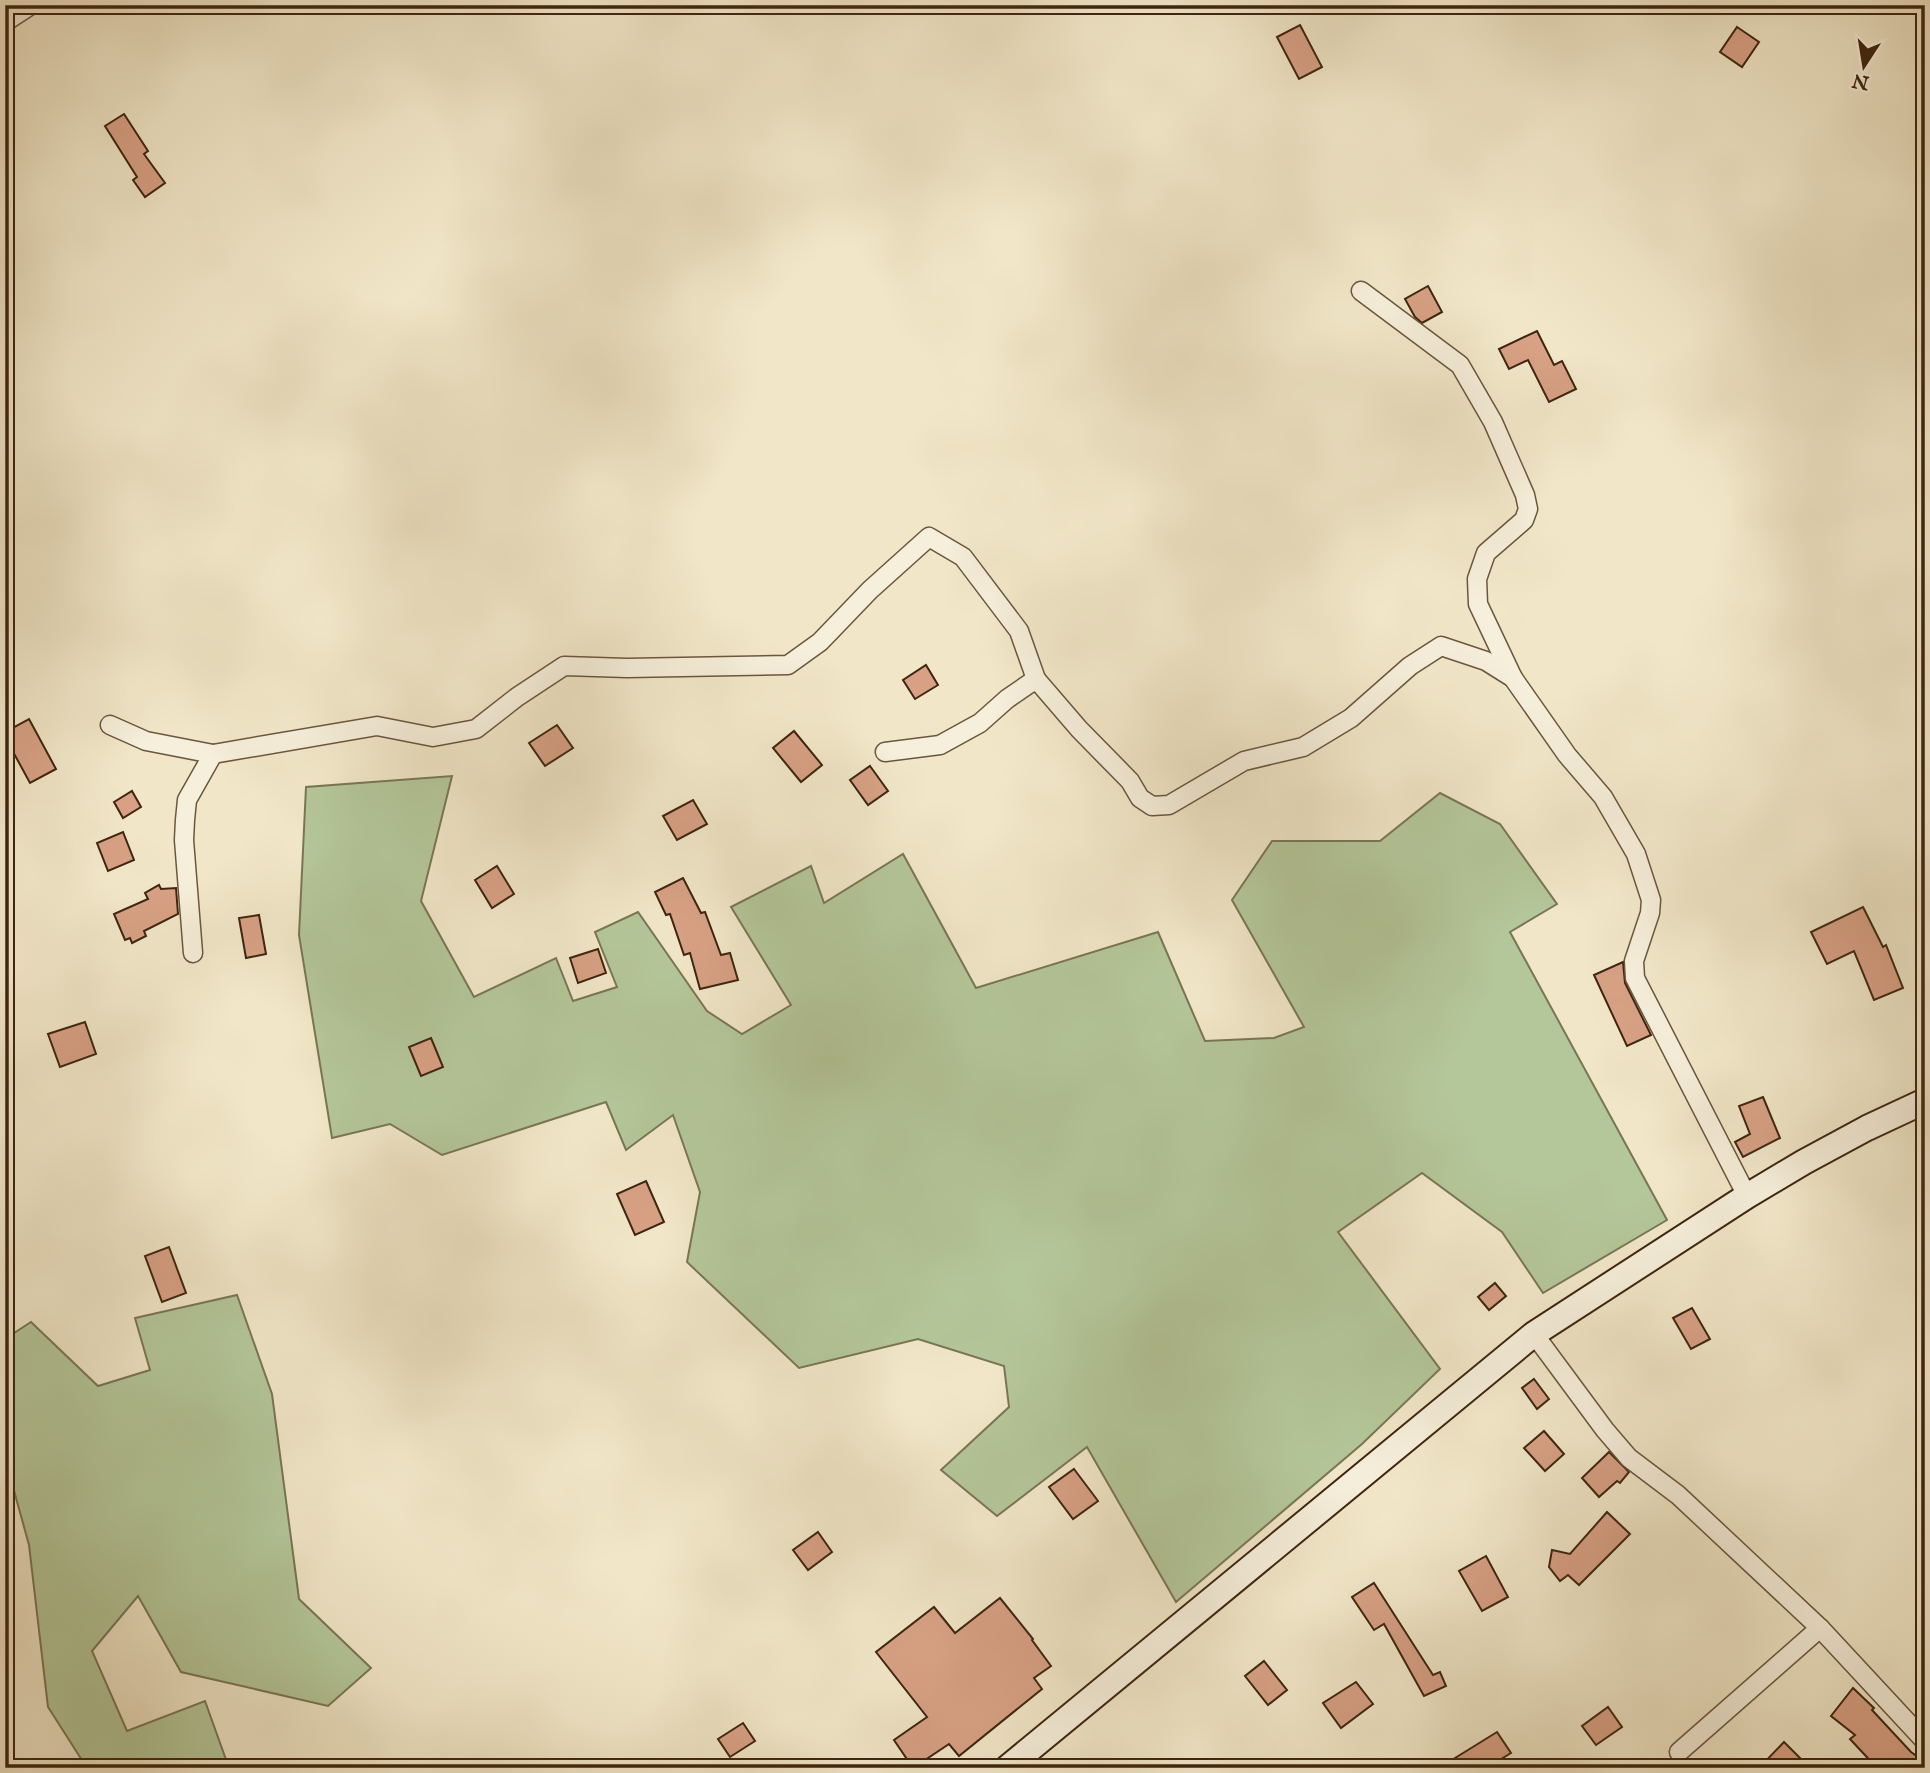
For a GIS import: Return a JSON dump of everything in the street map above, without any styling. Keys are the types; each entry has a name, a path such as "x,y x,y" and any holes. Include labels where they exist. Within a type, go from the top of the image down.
{"main road":[{"path":"1007,1768 1031,1759 1534,1335 1747,1196 1867,1128 1925,1101"}],"street":[{"path":"5,22 31,5"},
{"path":"1361,291 1460,365 1493,422 1525,495 1528,509 1524,520 1486,553 1477,579 1478,604 1513,678 1567,755 1603,797 1636,854 1651,900 1650,914 1634,961 1635,978 1747,1196"},
{"path":"110,725 146,741 213,754 377,726 433,737 476,729 517,697 564,666 639,668 788,665 820,642 870,590 929,537 963,557 1019,631 1036,679 1079,729 1130,781 1140,798 1152,806 1169,805 1244,761 1303,747 1350,718 1410,666 1441,646 1486,661 1513,678"},
{"path":"885,752 940,745 980,723 1007,699 1036,679"},
{"path":"193,953 184,820 187,800 213,754"},
{"path":"1534,1335 1629,1458 1678,1495 1820,1628 1925,1741"},
{"path":"1679,1752 1820,1628"}],"green space":[{"path":"452,776 421,901 474,997 556,958 573,1001 617,987 595,932 638,912 707,1011 742,1034 791,1005 731,907 811,866 824,903 903,854 976,988 1158,932 1205,1041 1274,1038 1304,1027 1232,900 1272,841 1380,841 1440,793 1500,824 1557,904 1510,932 1667,1220 1543,1293 1502,1232 1422,1173 1338,1232 1440,1369 1362,1444 1176,1602 1087,1447 997,1516 941,1470 1009,1407 1004,1366 918,1339 799,1368 687,1262 700,1192 673,1115 626,1150 606,1102 442,1155 390,1124 332,1138 299,935 306,787"},
{"path":"237,1295 272,1394 299,1599 371,1668 328,1706 181,1672 138,1596 92,1651 127,1731 205,1701 229,1768 87,1768 48,1707 29,1545 5,1458 5,1339 31,1322 98,1386 150,1370 135,1318"}],"building":[{"path":"1300,25 1322,67 1299,79 1277,37"},
{"path":"1737,27 1759,42 1742,67 1720,52"},
{"path":"124,114 148,151 144,154 165,183 145,197 133,180 137,177 105,126"},
{"path":"1428,286 1442,312 1422,323 1415,317 1405,299"},
{"path":"1537,331 1554,365 1562,361 1576,389 1549,402 1528,360 1509,369 1499,349"},
{"path":"926,665 938,685 915,699 903,680"},
{"path":"29,719 56,769 30,783 5,737 5,732"},
{"path":"557,725 573,748 545,766 529,743"},
{"path":"794,731 822,765 801,782 773,748"},
{"path":"870,766 888,791 868,805 850,780"},
{"path":"132,791 141,807 123,818 114,802"},
{"path":"693,800 707,824 677,840 663,816"},
{"path":"123,832 134,860 108,871 97,843"},
{"path":"497,866 514,894 492,908 475,880"},
{"path":"683,878 701,913 705,912 721,955 730,953 738,980 700,989 690,953 684,955 670,914 666,915 655,892"},
{"path":"159,885 161,889 176,888 178,914 144,931 146,936 132,943 130,938 125,940 114,914 148,899 145,893"},
{"path":"1863,907 1883,947 1886,945 1903,988 1874,1000 1854,951 1827,964 1811,932"},
{"path":"259,915 266,954 246,958 239,918"},
{"path":"598,949 606,973 578,983 570,958"},
{"path":"1623,962 1625,983 1651,1035 1627,1046 1594,975"},
{"path":"85,1022 96,1054 60,1067 48,1034"},
{"path":"431,1038 443,1067 421,1076 409,1047"},
{"path":"1763,1097 1780,1138 1743,1157 1735,1142 1750,1134 1739,1106"},
{"path":"646,1181 664,1222 635,1235 617,1194"},
{"path":"169,1247 186,1293 162,1302 145,1256"},
{"path":"1495,1283 1506,1296 1489,1310 1478,1297"},
{"path":"1692,1308 1710,1339 1691,1349 1673,1318"},
{"path":"1534,1379 1549,1399 1537,1409 1522,1388"},
{"path":"1544,1431 1564,1454 1545,1471 1524,1448"},
{"path":"1609,1452 1629,1472 1620,1483 1617,1481 1599,1497 1582,1478"},
{"path":"1074,1469 1098,1501 1073,1519 1049,1487"},
{"path":"1607,1512 1630,1534 1579,1585 1568,1575 1560,1581 1549,1567 1552,1550 1570,1554"},
{"path":"818,1532 832,1552 808,1570 793,1550"},
{"path":"1486,1556 1508,1597 1482,1611 1459,1571"},
{"path":"1374,1583 1433,1675 1440,1672 1446,1686 1424,1696 1384,1624 1374,1630 1352,1597"},
{"path":"1000,1598 1051,1666 1034,1678 1042,1689 959,1756 949,1744 913,1768 894,1740 927,1717 876,1652 934,1607 955,1633"},
{"path":"1264,1661 1287,1690 1268,1705 1245,1676"},
{"path":"1356,1682 1373,1704 1341,1728 1323,1703"},
{"path":"1853,1688 1874,1708 1872,1710 1911,1752 1925,1762 1925,1768 1877,1768 1850,1739 1855,1735 1831,1716"},
{"path":"1608,1707 1622,1727 1596,1745 1582,1726"},
{"path":"743,1723 755,1741 730,1757 718,1739"},
{"path":"1497,1732 1511,1753 1498,1761 1503,1768 1439,1768"},
{"path":"1784,1742 1810,1768 1759,1768"}]}
